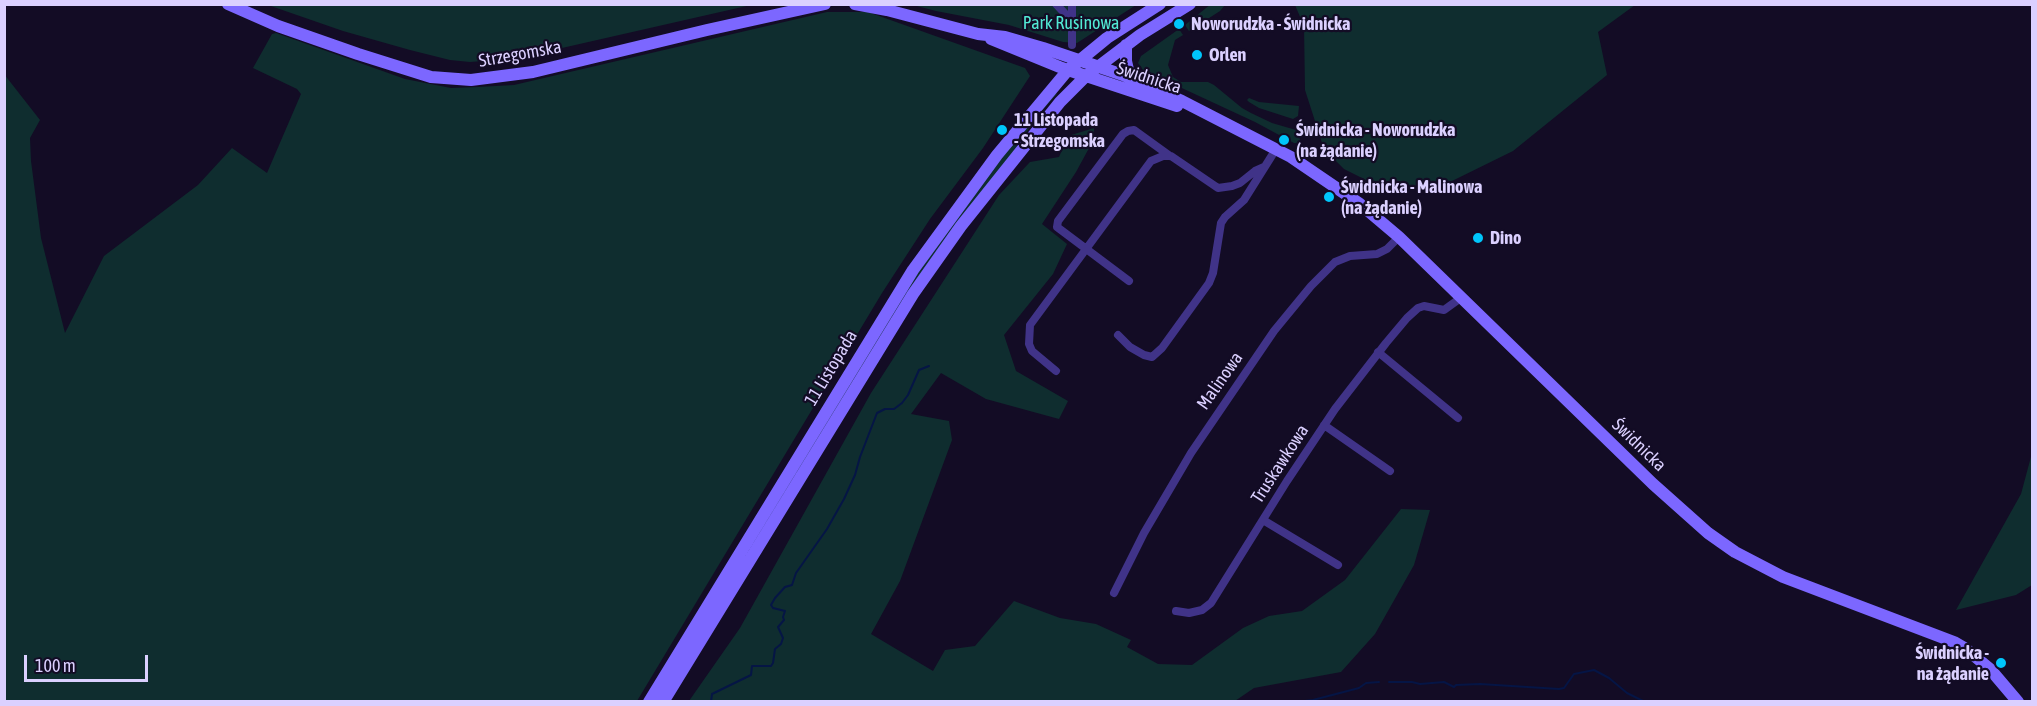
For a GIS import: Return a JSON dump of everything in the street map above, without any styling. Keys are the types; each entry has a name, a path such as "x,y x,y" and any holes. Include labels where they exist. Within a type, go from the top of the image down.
{"main road":[{"name":"Strzegomska","path":"228,4 278,27 358,54 431,76 471,80 533,72 825,4"},
{"path":"855,4 978,34 1068,70"},
{"name":"11 Listopada","path":"649,702 908,278 998,155 1051,88 1078,60 1107,38 1160,4"},
{"name":"11 Listopada","path":"663,702 913,294 961,226 1060,102 1086,76 1126,45 1190,4"},
{"path":"978,34 1005,37 1096,67"},
{"path":"1126,45 1126,62 1130,78"},
{"path":"1046,62 1051,88"},
{"name":"Świdnicka","path":"1096,67 1130,78 1182,101 1276,148 1340,190 1399,237 1667,498 1721,543 1783,577 1954,642 1990,669 2018,702"},
{"name":"Świdnicka","path":"1068,70 1218,120"}],"street":[{"path":"1056,4 1070,19"},
{"path":"1072,4 1070,19 1072,45"},
{"path":"1129,281 1057,227 1058,220 1123,134 1134,130 1218,188 1233,186 1264,166"},
{"path":"1118,335 1130,347 1144,355 1152,357 1162,348 1209,283 1213,273 1221,223 1244,200 1276,148"},
{"path":"1056,371 1032,351 1028,334 1030,325 1151,162 1163,156 1171,156"},
{"name":"Malinowa","path":"1114,593 1144,533 1185,462 1274,331 1311,286 1335,262 1350,256 1377,254 1387,249 1399,237"},
{"name":"Truskawkowa","path":"1176,611 1189,613 1202,610 1211,603 1324,425 1378,352 1418,308 1425,306 1444,310 1462,297"},
{"path":"1378,352 1458,418"},
{"name":"Truskawkowa","path":"1324,425 1390,471"},
{"name":"Truskawkowa","path":"1263,520 1338,565"}],"green space":[{"path":"1211,4 1225,5 1220,11 1189,31 1185,25"},
{"path":"268,5 751,5 518,58 470,62 450,60 410,50 343,31"},
{"name":"Park Rusinowa","path":"913,5 1136,5 1077,43 1063,42 1009,25"},
{"path":"1295,5 1635,5 1598,32 1607,75 1513,151 1452,181 1406,192 1380,187 1344,169 1324,149 1305,90 1304,26"},
{"path":"827,12 868,12 1025,68 1030,76 983,148 930,219 882,293 637,701 5,702 4,74 40,120 30,138 31,161 41,238 65,333 104,256 198,185 232,148 267,173 301,94 297,89 253,68 272,34 276,33 405,79 451,88 478,87 514,85"},
{"path":"1179,29 1183,35 1175,40 1168,65 1173,77 1181,82 1208,82 1214,85 1251,113 1272,123 1296,130 1300,139 1299,143 1294,143 1255,122 1143,70 1138,63 1141,56"},
{"path":"1054,92 1057,94 1039,114 1010,156 953,228 905,296 658,701 654,702 902,294 1005,152"},
{"path":"1249,98 1259,102 1299,106 1298,116 1293,119 1259,108 1247,100"},
{"path":"1094,128 1094,139 1076,172 1042,224 1067,244 1053,274 1004,335 1016,371 1068,401 1059,419 986,399 941,373 911,414 949,421 952,440 900,581 871,634 933,671 945,650 975,646 1014,601 1060,618 1096,624 1131,640 1127,647 1158,664 1192,665 1243,628 1269,616 1302,611 1345,580 1401,509 1430,510 1414,565 1375,634 1341,672 1254,688 1235,701 689,701 740,628 871,393 999,195 1030,162 1059,157 1068,136"},
{"path":"2032,453 2032,585 2016,595 1956,610 2021,494"}],"waterway":[{"path":"711,702 712,694 751,675 752,666 771,666 773,663 775,649 781,644 783,638 778,627 784,620 785,611 773,608 771,605 785,587 792,585 796,573 827,529 844,499 877,413 885,409 894,409 902,403 919,370 929,366"},
{"path":"1389,682 1420,684 1444,682 1454,687 1480,684 1559,689 1564,688 1574,674 1594,670 1609,678 1627,693 1645,702"},
{"path":"1296,702 1359,688 1366,683 1379,682"}],"place":[{"name":"Noworudzka - Świdnicka","path":"1179,24"},
{"name":"Orlen","path":"1197,55"},
{"name":"11 Listopada - Strzegomska","path":"1002,130"},
{"name":"Świdnicka - Noworudzka (na żądanie)","path":"1284,140"},
{"name":"Świdnicka - Malinowa (na żądanie)","path":"1329,197"},
{"name":"Dino","path":"1478,238"},
{"name":"Świdnicka - na żądanie","path":"2001,663"}]}
